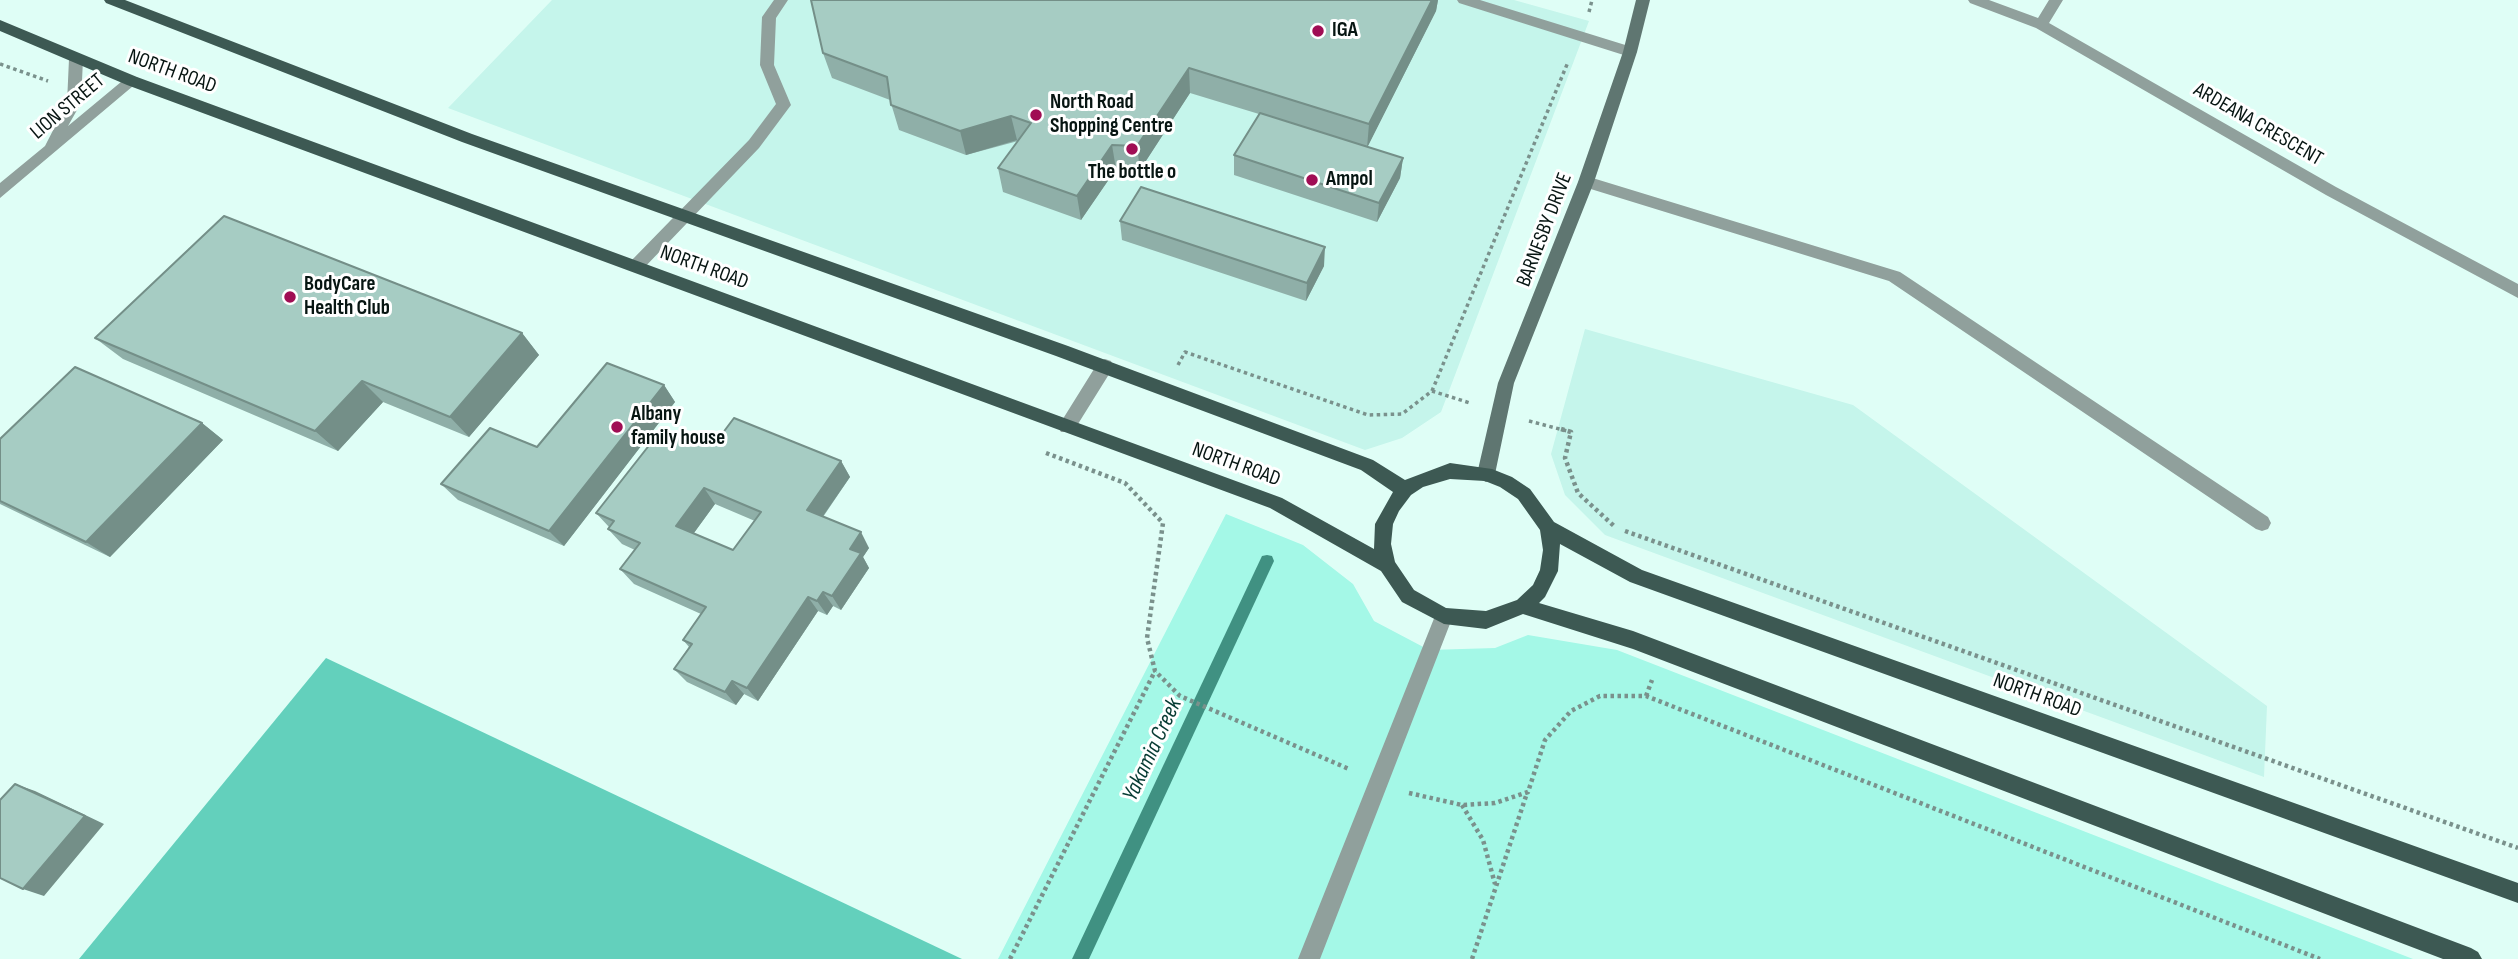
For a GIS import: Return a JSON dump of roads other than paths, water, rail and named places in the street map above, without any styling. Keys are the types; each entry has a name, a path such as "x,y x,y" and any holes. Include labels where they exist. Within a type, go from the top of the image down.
{"main road":[{"name":"NORTH ROAD","path":"111,0 467,138 1105,366 1367,465 1405,491"},
{"name":"NORTH ROAD","path":"0,25 132,81 1276,503 1387,565"},
{"path":"1450,471 1486,474 1524,494 1538,510 1548,528 1552,550 1549,571 1539,591 1522,606 1486,620 1444,616 1409,596 1387,565 1382,544 1384,524 1392,506 1405,491 1418,481 1450,471"},
{"name":"NORTH ROAD","path":"1548,528 1636,576 2518,893"},
{"path":"1522,606 1643,643 2471,959"}],"street":[{"path":"636,266 754,144 785,105 767,65 769,17 781,0"},
{"path":"1464,0 1580,34 1630,52"},
{"name":"BARNESBY DRIVE","path":"1486,474 1506,383 1586,183 1630,52 1643,0"},
{"name":"ARDEANA CRESCENT","path":"1975,0 2041,25 2331,191 2518,292"},
{"path":"2041,25 2056,0"},
{"path":"46,153 74,103 76,59"},
{"name":"LION STREET","path":"0,192 132,81"},
{"path":"1586,183 1894,276 2262,523"},
{"path":"1067,427 1105,366"},
{"path":"1309,959 1444,616"}],"waterway":[{"name":"Yakamia Creek","path":"1080,959 1267,561"}],"place":[{"name":"IGA","path":"1318,31"},
{"name":"North Road Shopping Centre","path":"1036,115"},
{"name":"The bottle o","path":"1132,149"},
{"name":"Ampol","path":"1312,180"},
{"name":"BodyCare Health Club","path":"290,297"},
{"name":"Albany family house","path":"617,427"}]}
